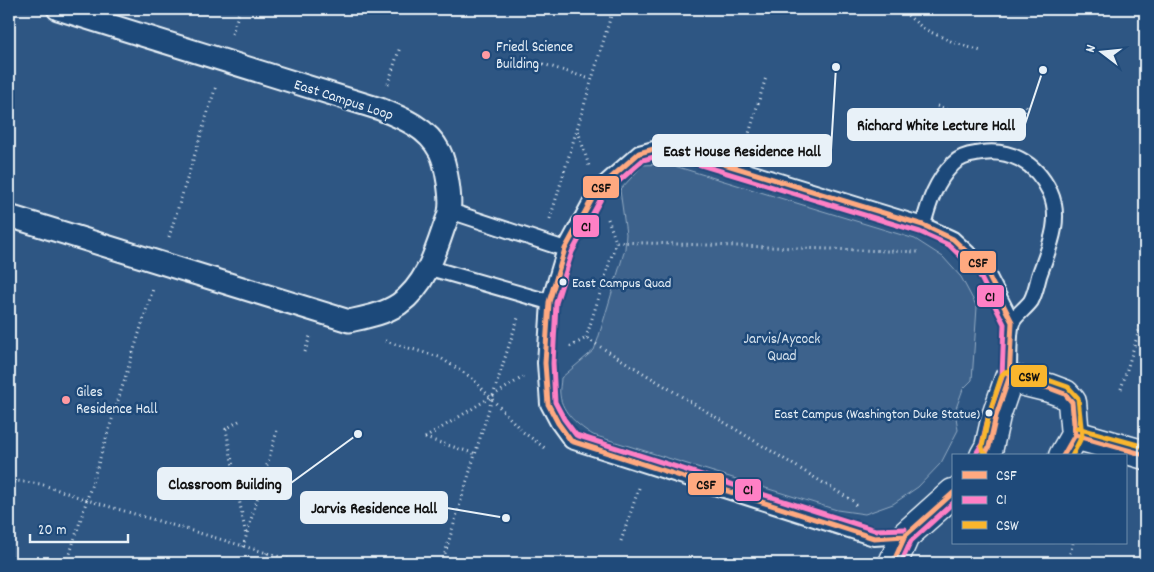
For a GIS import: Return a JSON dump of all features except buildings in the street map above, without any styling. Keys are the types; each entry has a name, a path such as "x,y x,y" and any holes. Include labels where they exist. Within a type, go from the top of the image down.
{"street":[{"name":"East Campus Loop","path":"9,216 349,321 376,316 400,304 415,288 430,268 450,211 448,181 440,152 424,132 407,120 380,109 58,9"},
{"path":"992,453 996,416 1008,378 1065,394 1072,402 1069,445 1145,455"},
{"path":"893,563 905,536 952,493"}],"lane":[{"path":"905,536 874,538 571,441 558,423 548,404 545,364 549,302 565,249 597,190 639,153 665,146 923,225 953,239 985,269 1012,322 1008,378"},
{"path":"923,225 929,203 939,182 962,157 984,152 1012,155 1026,162 1039,175 1050,191 1054,202 1054,231 1031,300 1012,322"},
{"path":"450,211 565,249"},
{"path":"430,268 549,302"}],"path":[{"path":"900,9 924,29 955,43 980,51"},
{"path":"380,109 400,47"},
{"path":"543,64 590,79"},
{"path":"744,148 766,77"},
{"path":"1012,155 1027,105"},
{"path":"937,106 1019,130"},
{"path":"476,454 425,438 586,338 616,242 578,130"},
{"path":"616,242 938,252 953,239"},
{"path":"1121,389 1145,310"},
{"path":"586,338 853,501 874,538"},
{"path":"239,421 226,430 246,536"},
{"path":"243,547 277,431"},
{"path":"9,484 17,481 41,484 87,500 300,563"},
{"path":"621,541 640,484"},
{"path":"68,563 91,487"},
{"path":"442,563 460,506"},
{"path":"1067,563 1073,544"},
{"path":"263,563 266,552"}],"shaded area":[{"path":"9,9 1145,9 1145,563 9,563"}],"green space":[{"name":"Jarvis/Aycock Quad","path":"668,164 915,239 943,257 961,277 977,307 972,380 963,389 955,411 958,430 941,463 918,487 893,504 865,514 837,510 593,435 577,423 564,408 560,395 561,378 594,350 625,249 626,234 620,190 643,165"}],"transit line":[{"name":"CSF","path":"905,536 874,538 571,441 558,423 548,404 545,363 549,302 565,249 597,190 639,153 665,146 923,225 953,239 985,269 1012,322 1009,378 996,416 989,447 985,454"},
{"name":"C1","path":"905,529 875,530 576,435 564,419 555,402 553,363 556,303 572,252 603,195 643,160 665,154 920,232 949,245 979,274 1004,324 1002,377 989,414 982,444 977,452"},
{"name":"CSW","path":"986,454 982,447 989,414 1002,375 1009,371 1068,387 1078,398 1082,436 1073,454"},
{"name":"CSF","path":"1009,378 1065,394 1072,402 1075,435 1064,454"},
{"name":"CSW","path":"1077,428 1145,447"},
{"name":"CSF","path":"1075,435 1145,455"},
{"name":"CSF","path":"893,563 905,536 952,494"},
{"name":"C1","path":"901,563 911,541 952,504"}],"place":[{"name":"Friedl Science Building","path":"486,55"},
{"name":"East House Residence Hall","path":"836,67"},
{"name":"Richard White Lecture Hall","path":"1043,70"},
{"name":"East Campus Quad","path":"563,282"},
{"name":"Giles Residence Hall","path":"66,400"},
{"name":"East Campus (Washington Duke Statue)","path":"989,413"},
{"name":"Classroom Building","path":"358,434"},
{"name":"Jarvis Residence Hall","path":"506,518"}]}
